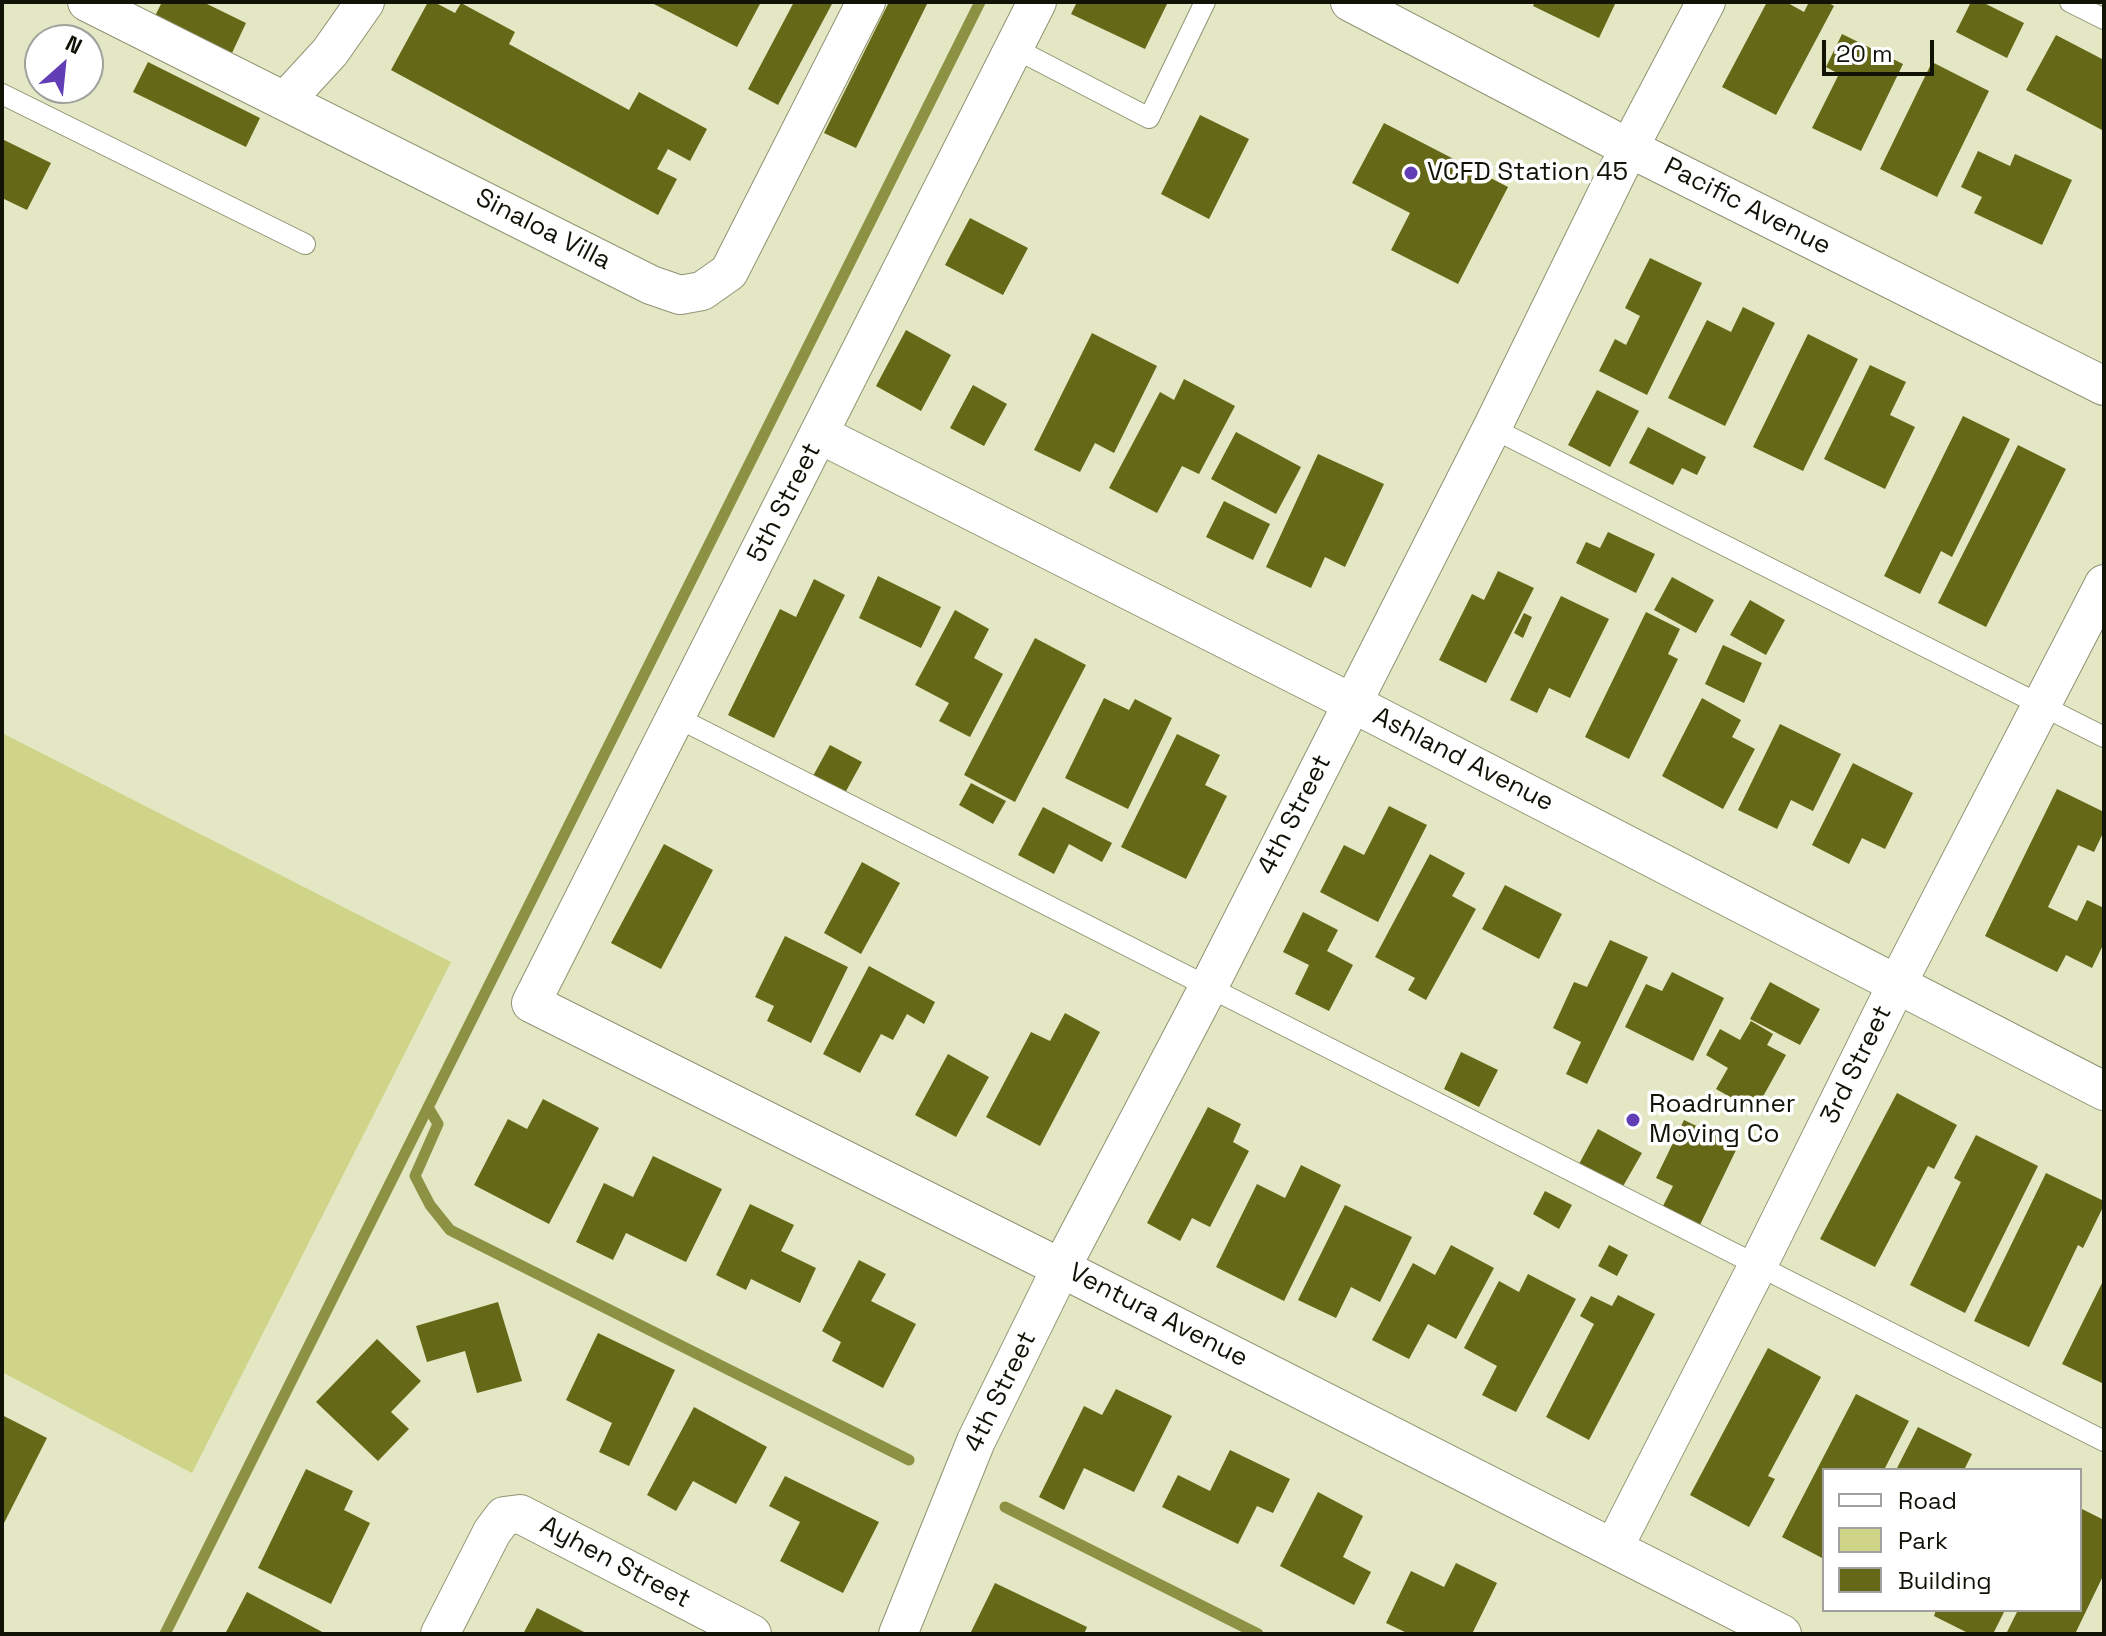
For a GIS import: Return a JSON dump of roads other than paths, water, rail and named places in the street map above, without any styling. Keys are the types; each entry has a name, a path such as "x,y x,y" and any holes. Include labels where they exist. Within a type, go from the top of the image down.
{"street":[{"name":"Sinaloa Villa","path":"87,2 651,285 680,295 702,291 729,272 866,2"},
{"path":"285,101 330,52 365,2"},
{"name":"5th Street","path":"531,1003 678,718 1037,2"},
{"name":"Pacific Avenue","path":"1350,2 1629,148 2104,386"},
{"name":"4th Street","path":"898,1634 976,1441 1061,1268 1209,986 1492,428 1629,148 1706,2"},
{"name":"Ashland Avenue","path":"819,434 1352,703 2104,1091"},
{"name":"3rd Street","path":"1614,1547 1897,984 2104,584"},
{"name":"Ventura Avenue","path":"531,1003 1782,1634"},
{"name":"Ayhen Street","path":"440,1634 492,1532 504,1516 520,1514 752,1634"}],"lane":[{"path":"1014,48 1149,118 1205,2"},
{"path":"2070,2 2104,19"},
{"path":"2,94 305,244"},
{"path":"1492,428 2104,737"},
{"path":"678,718 2104,1441"}],"waterway":[{"path":"165,1634 980,2"},
{"path":"428,1107 438,1124 415,1176 430,1205 450,1230 909,1460"},
{"path":"1005,1507 1258,1634"}],"place":[{"name":"VCFD Station 45","path":"1411,173"},
{"name":"Roadrunner Moving Co","path":"1633,1120"}]}
